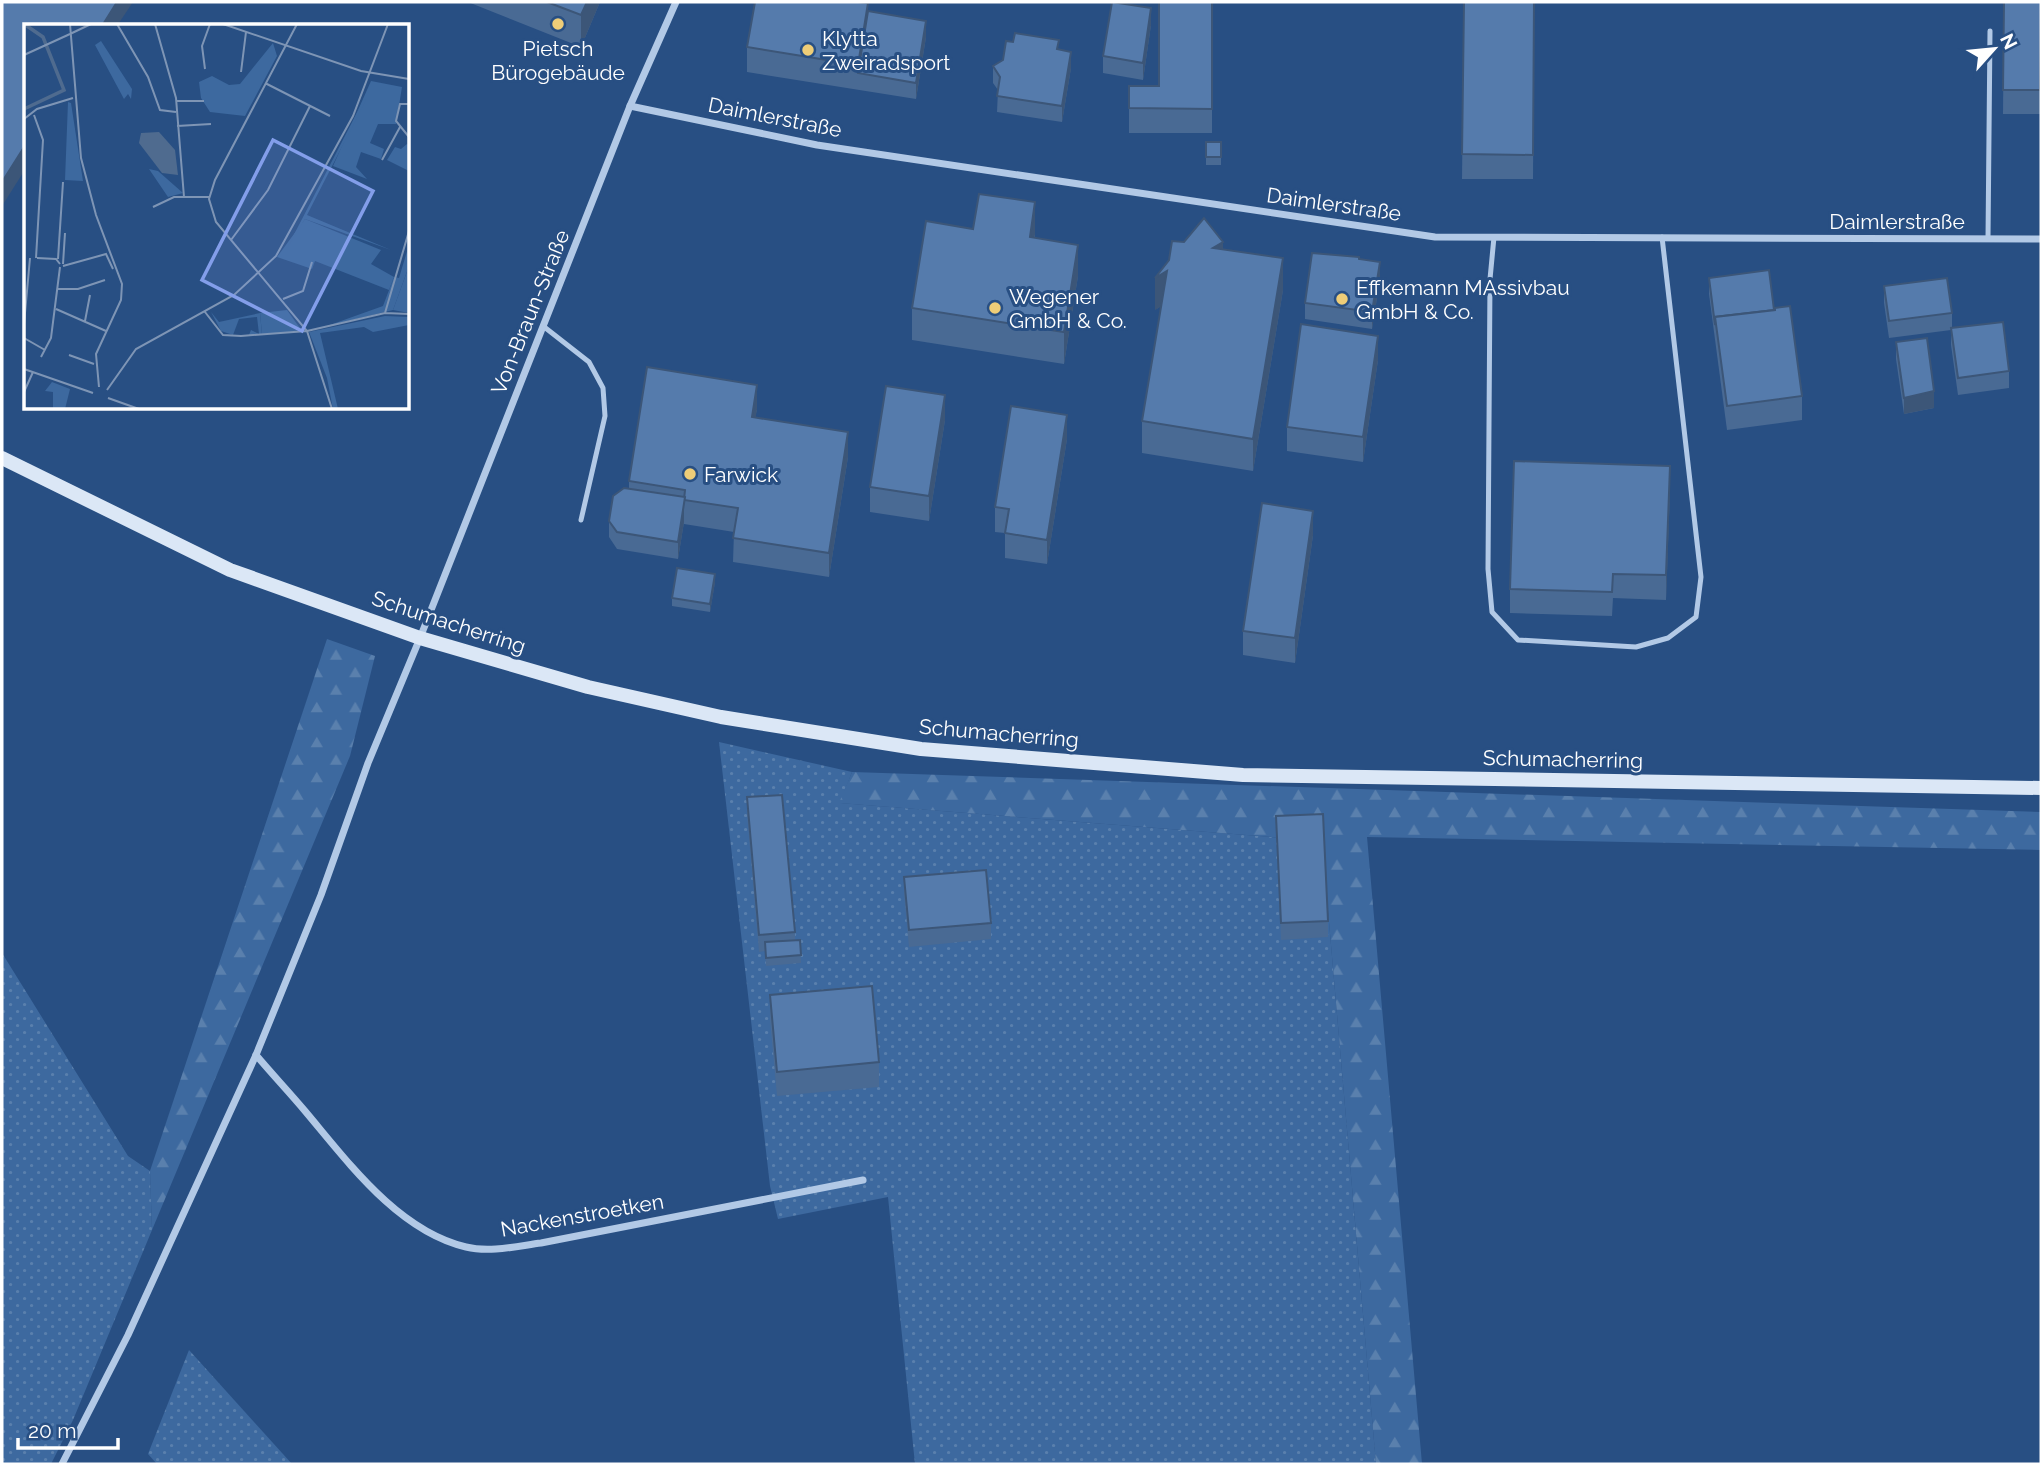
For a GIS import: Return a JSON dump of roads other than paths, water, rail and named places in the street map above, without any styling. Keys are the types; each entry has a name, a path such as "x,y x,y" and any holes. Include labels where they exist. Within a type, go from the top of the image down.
{"main road":[{"name":"Schumacherring","path":"2,458 230,570 420,638 588,687 721,717 921,748 1243,775 2041,788"}],"street":[{"name":"Von-Braun-Straße","path":"420,638 630,106 676,2"},
{"name":"Daimlerstraße","path":"630,106 817,145 1435,237 2041,239"},
{"path":"62,1464 128,1335 256,1055 321,895 368,763 420,638"},
{"name":"Nackenstroetken","path":"256,1055 349,1164 397,1211 434,1234 467,1248 503,1248 541,1243 863,1180"}],"lane":[{"path":"1988,238 1990,31"},
{"path":"1494,237 1490,279 1488,569 1492,612 1518,640 1636,647 1668,638 1696,617 1701,577 1662,237"},
{"path":"543,326 589,362 603,388 605,416 581,520"}],"place":[{"name":"Pietsch Bürogebäude","path":"558,24"},
{"name":"Klytta Zweiradsport","path":"808,50"},
{"name":"Effkemann MAssivbau GmbH & Co.","path":"1342,299"},
{"name":"Wegener GmbH & Co.","path":"995,308"},
{"name":"Farwick","path":"690,474"}]}
